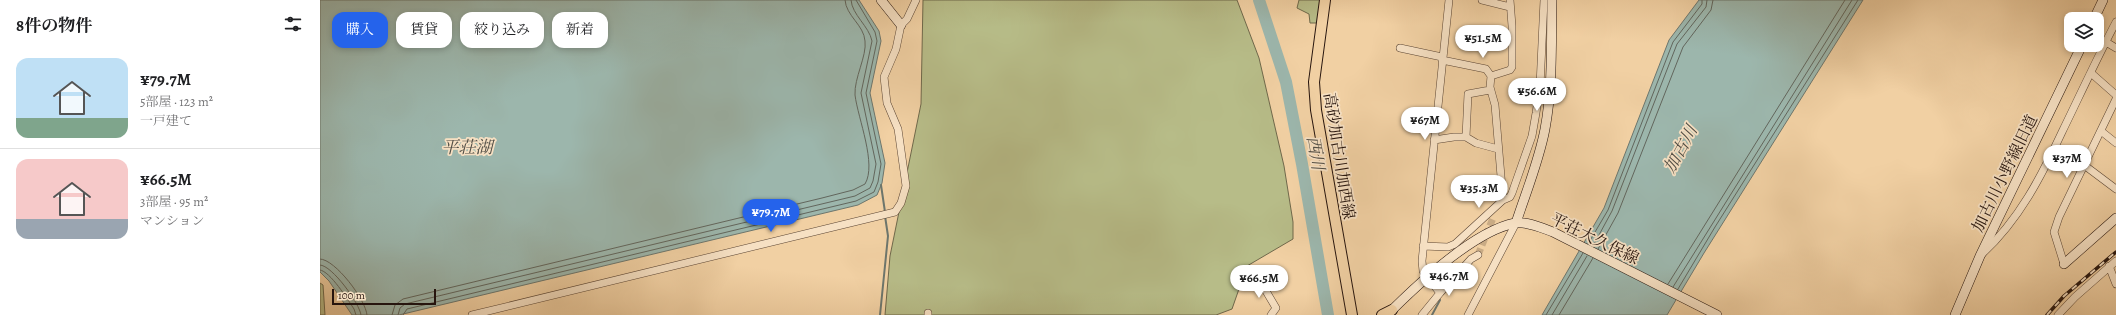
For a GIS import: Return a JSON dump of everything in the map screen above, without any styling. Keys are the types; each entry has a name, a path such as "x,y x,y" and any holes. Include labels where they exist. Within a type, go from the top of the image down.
{"main road":[{"name":"高砂加古川加西線","path":"1325,0 1314,82 1316,110 1353,314"},
{"path":"1382,315 1389,312"}],"street":[{"path":"881,0 901,25"},
{"path":"472,315 896,212 901,203 906,186 898,129 887,103 884,77 896,49 901,25 907,19 916,0"},
{"path":"1440,293 1422,266 1449,0"},
{"path":"1482,0 1510,4 1512,26 1512,67 1510,70 1491,76"},
{"path":"1423,246 1448,247 1455,244 1500,203 1510,197 1512,193 1532,136 1540,86 1544,0"},
{"path":"1468,315 1518,223 1545,130 1551,63 1552,0"},
{"path":"2097,12 2103,0"},
{"path":"1980,256 1999,238 2035,188 2116,22"},
{"path":"2106,42 2116,48"},
{"path":"1400,48 1486,69 1491,76 1490,90 1495,105 1500,203 1493,218"},
{"name":"加古川小野線旧道","path":"1955,315 1980,256 2079,52"},
{"path":"2091,73 2116,95"},
{"path":"1466,137 1468,94 1490,90"},
{"path":"2116,99 2059,217 2054,232 2064,264 2116,218"},
{"path":"2100,131 2116,143"},
{"path":"1434,140 1466,137 1476,144 1498,149"},
{"path":"2084,165 2116,189"},
{"path":"1389,312 1428,276 1483,236 1518,223"},
{"name":"平荘大久保線","path":"1518,223 1554,232 1717,315"},
{"path":"1422,315 1470,259 1478,255"},
{"path":"2058,315 2075,297 2116,261"},
{"path":"2109,266 2116,284"},
{"path":"1265,284 1266,291 1276,308 1271,315"}],"green space":[{"path":"923,0 1237,0 1259,58 1284,166 1293,222 1293,239 1247,266 1232,309 1216,315 885,315 890,256 921,104"},
{"path":"1299,0 1321,0 1318,23 1310,23 1309,14 1297,8"},
{"path":"320,283 323,285 325,315 320,315"}],"water":[{"name":"平荘湖","path":"320,0 859,0 879,31 881,41 870,93 885,163 882,183 877,195 858,205 399,315 352,315 329,281 320,272"},
{"name":"加古川","path":"1699,0 1863,0 1704,253 1667,315 1542,315 1604,208 1669,40"}],"waterway":[{"name":"西川","path":"1259,0 1286,82 1328,315"},
{"path":"881,185 885,212"},
{"path":"880,315 888,236 885,216"},
{"path":"1432,315 1440,300"}],"tunnel":[{"path":"1478,255 1493,218"}],"railway":[{"path":"2047,315 2064,296 2116,252"}]}
